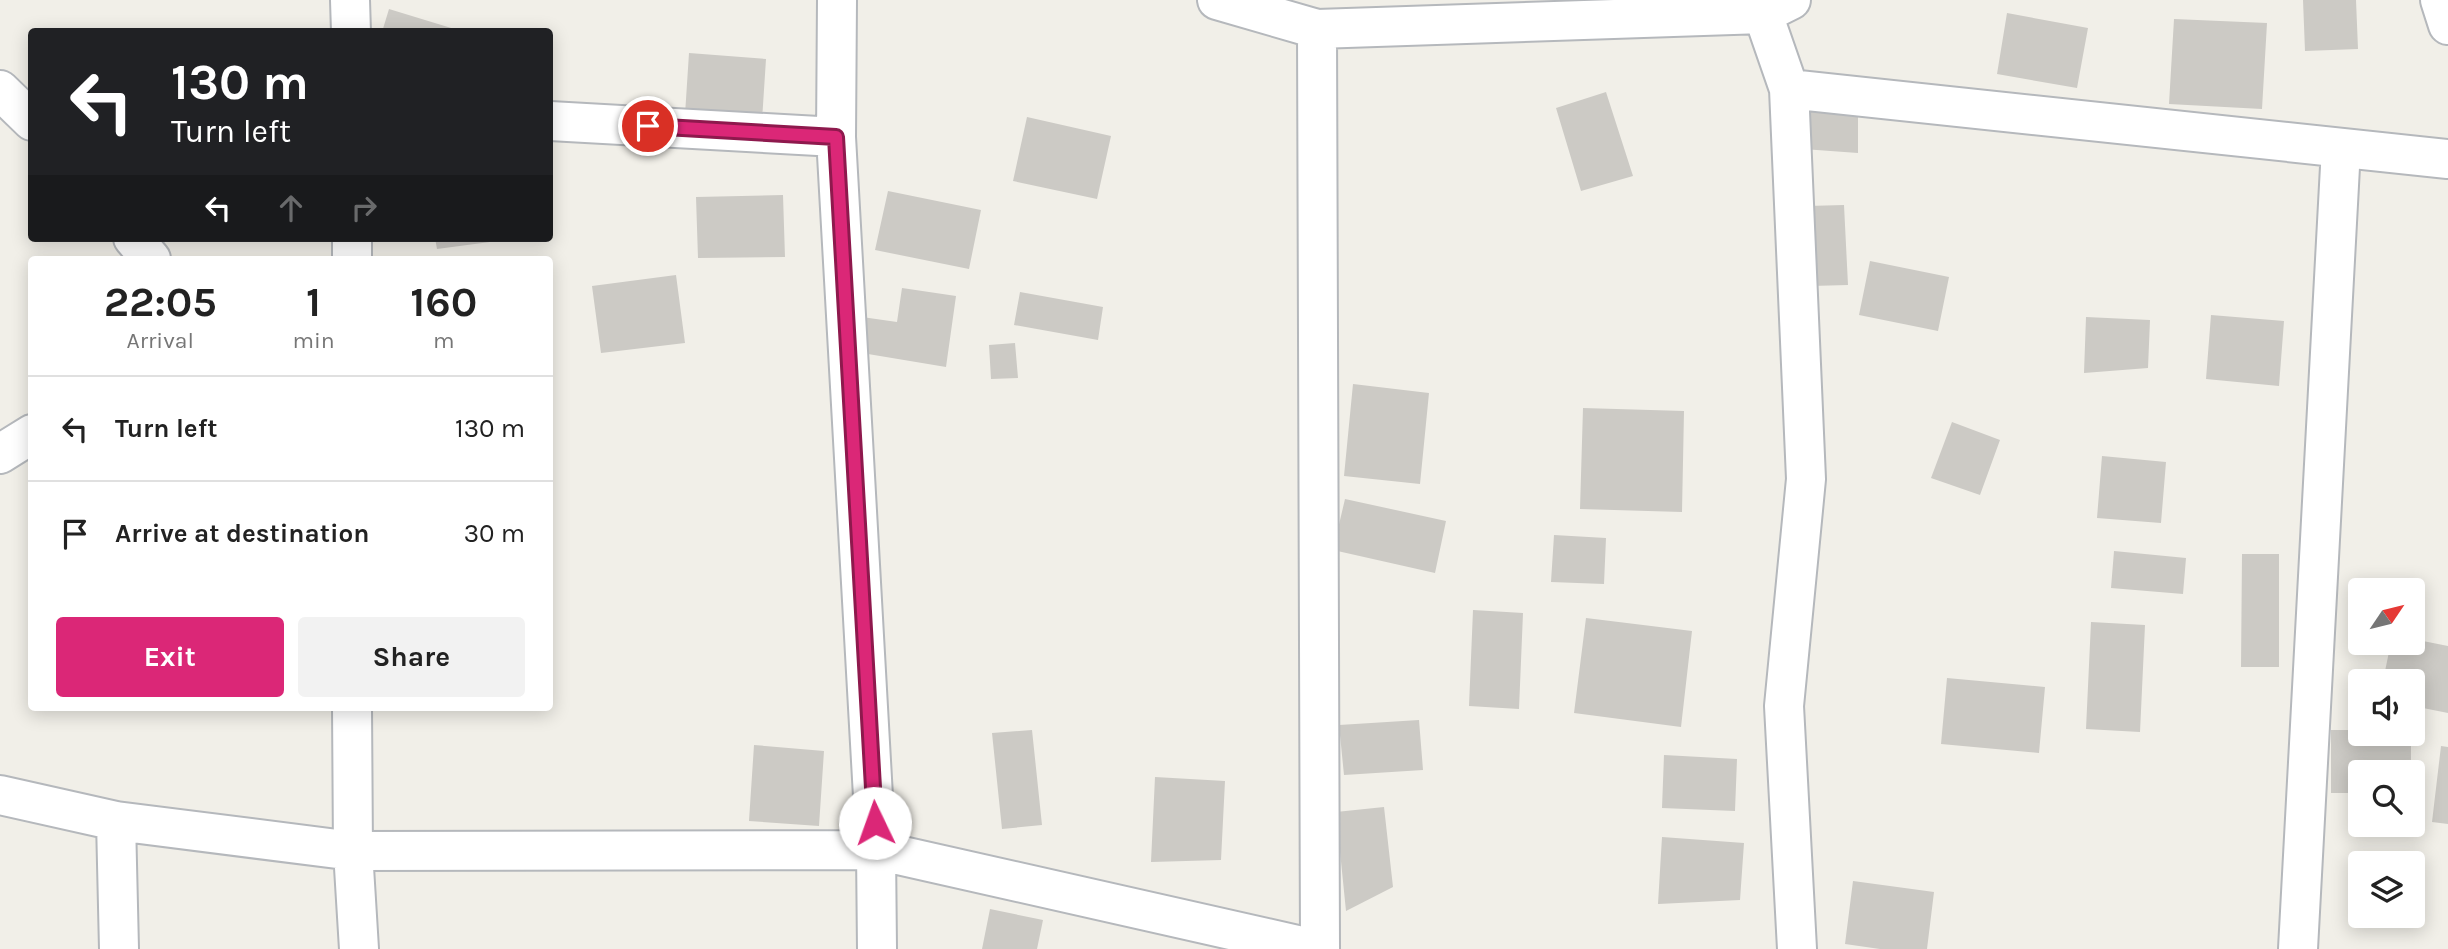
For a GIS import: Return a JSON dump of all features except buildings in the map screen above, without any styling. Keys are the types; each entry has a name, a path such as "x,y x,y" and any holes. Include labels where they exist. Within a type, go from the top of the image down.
{"street":[{"path":"350,0 351,28"},
{"path":"837,0 836,137 876,850 877,949"},
{"path":"1217,0 1317,29 1769,5 1789,89 1806,479 1784,706 1797,949"},
{"path":"2440,0 2448,25"},
{"path":"0,795 116,821 354,851 876,850 1318,949 1317,29"},
{"path":"1789,89 2448,159"},
{"path":"0,90 28,117"},
{"path":"553,121 836,137"},
{"path":"2298,949 2341,148"},
{"path":"136,242 148,256"},
{"path":"0,454 28,436"},
{"path":"352,711 354,851 359,949"},
{"path":"116,821 119,949"}],"route":[{"path":"648,126 836,137 875,823"}]}
